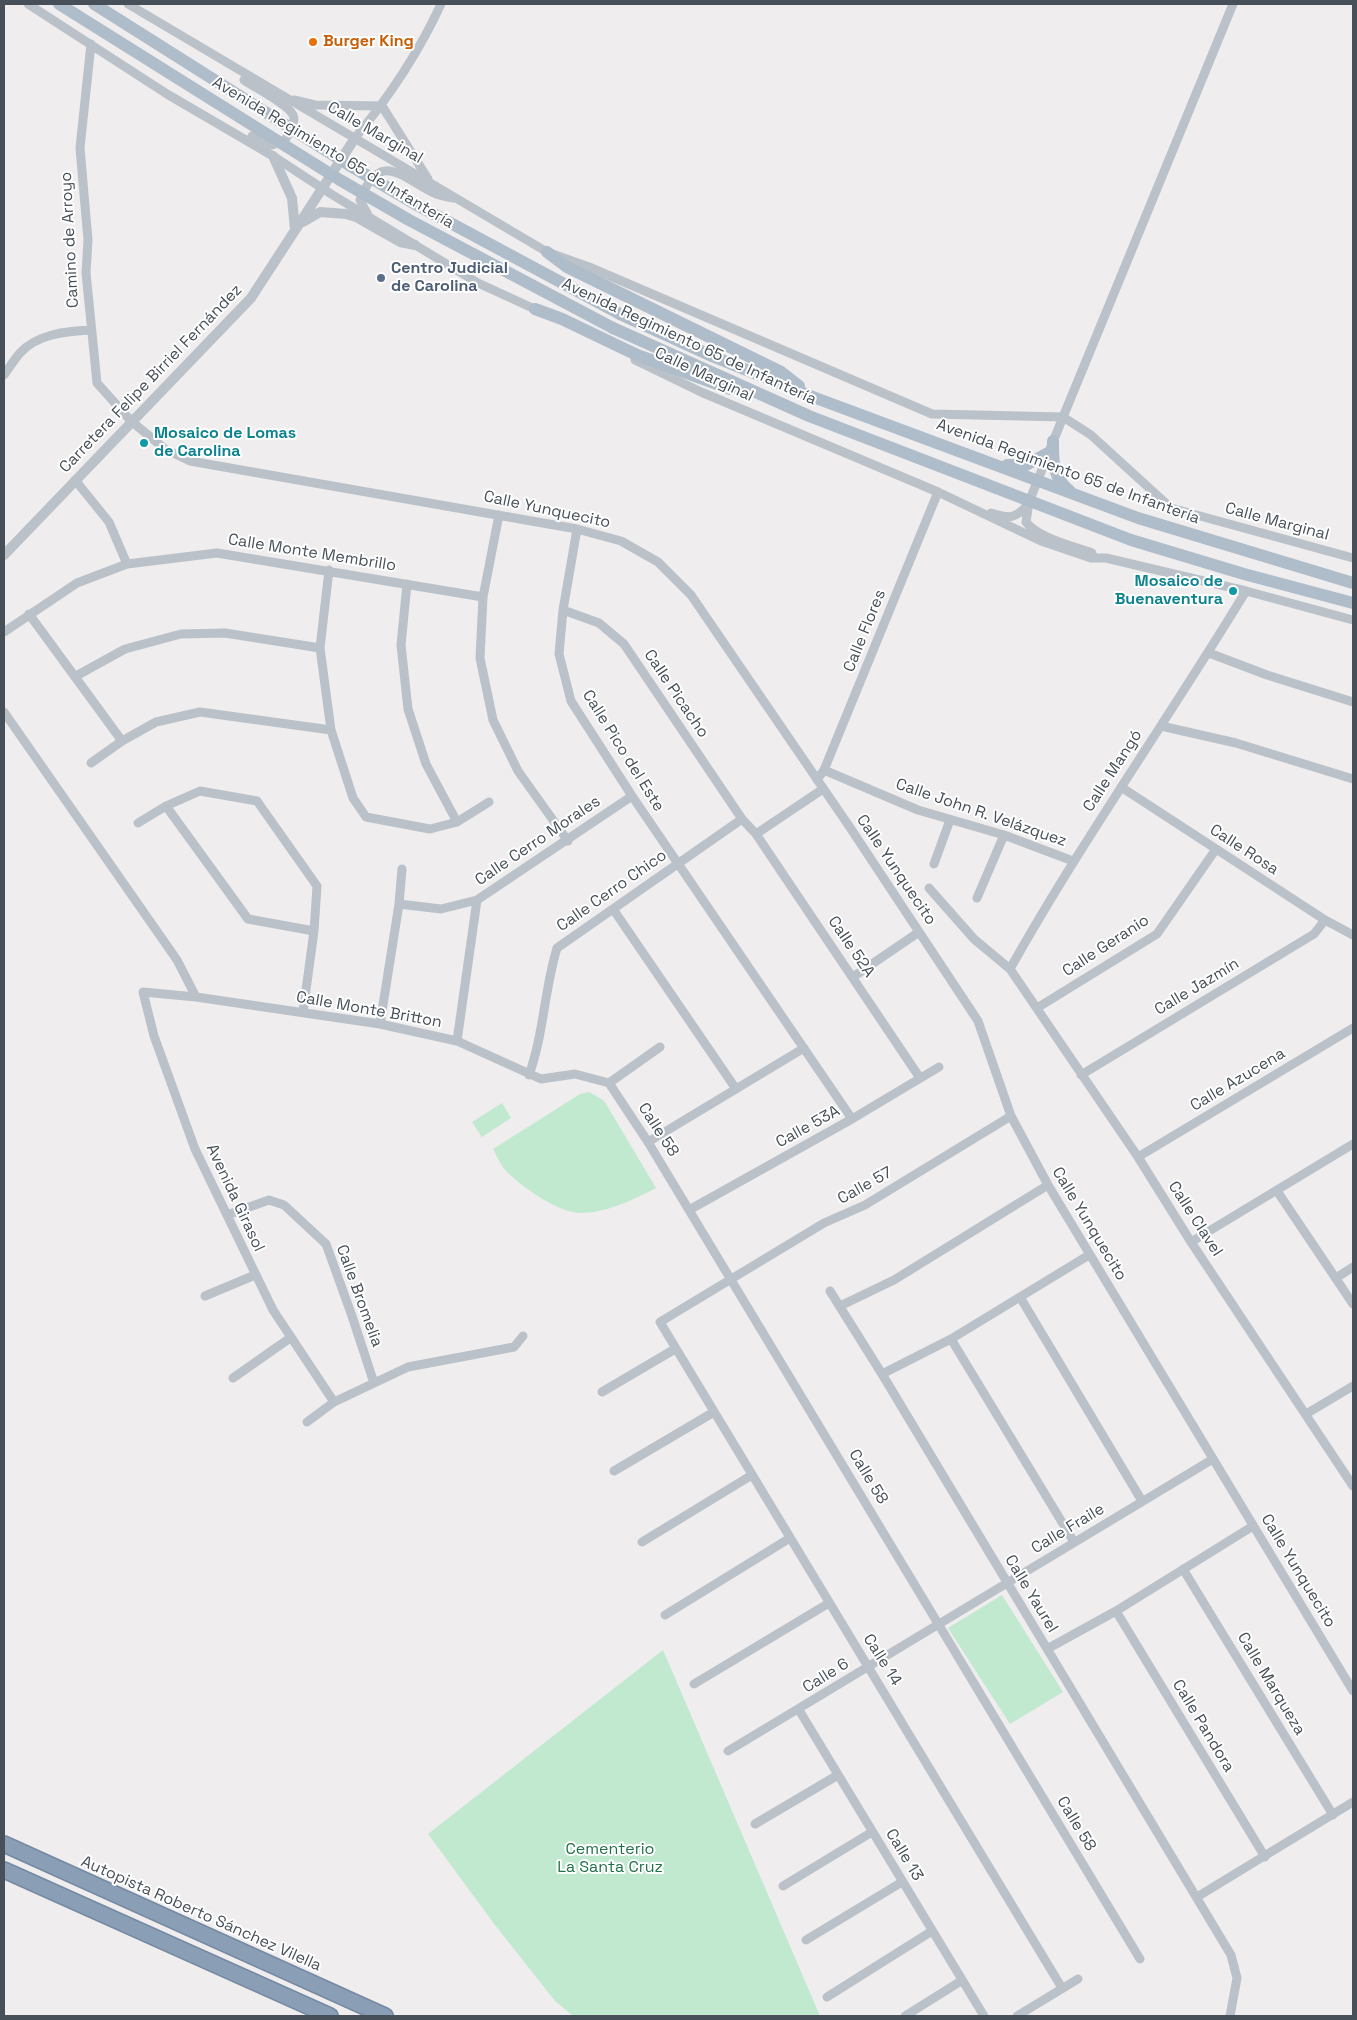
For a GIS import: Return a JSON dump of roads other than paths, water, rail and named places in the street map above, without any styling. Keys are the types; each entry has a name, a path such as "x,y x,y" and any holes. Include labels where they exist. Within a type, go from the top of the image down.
{"highway":[{"name":"Autopista Roberto Sánchez Vilella","path":"4,1844 385,2016"},
{"path":"4,1870 330,2016"}],"main road":[{"name":"Avenida Regimiento 65 de Infantería","path":"59,4 386,207 613,328 809,416 1131,540 1353,604"},
{"name":"Avenida Regimiento 65 de Infantería","path":"94,4 417,206 620,314 712,356 813,397 1138,518 1353,583"},
{"path":"547,252 566,267 781,372 813,397"},
{"path":"535,309 562,319 645,358 809,416"},
{"path":"1053,441 1053,461 1057,478 1062,485 1076,495"},
{"path":"991,463 1012,466 1026,465 1048,454"}],"street":[{"name":"Calle Marginal","path":"28,4 167,94 273,156 370,218 478,283 535,309 701,392 938,492 1064,549 1091,558 1106,558 1246,591 1353,620"},
{"name":"Calle Marginal","path":"128,4 547,252 589,267 932,414 1062,417 1091,435 1171,508 1353,558"},
{"path":"355,138 382,106 430,29 441,4"},
{"path":"1106,558 1041,534 1030,527 1026,522 1030,502 1062,417 1233,4"},
{"name":"Camino de Arroyo","path":"91,44 80,148 88,240 86,273 91,330 97,383 132,421"},
{"path":"219,124 272,145 285,140 294,120 293,112 258,89 226,63"},
{"path":"284,98 315,105 382,106"},
{"path":"382,106 430,183"},
{"name":"Carretera Felipe Birriel Fernández","path":"4,555 251,298 355,138"},
{"path":"273,156 292,198 295,229"},
{"path":"370,218 360,200 369,183 385,170 394,170 436,195 460,200"},
{"path":"295,229 312,216 320,212 329,212 356,217 400,242 415,245"},
{"path":"4,375 21,351 35,341 66,331 91,330"},
{"name":"Calle Yunquecito","path":"132,421 165,449 190,461 578,529 621,541 658,562 691,595 978,1021 1011,1116 1048,1185 1353,1691"},
{"path":"75,480 109,522 127,564"},
{"name":"Calle Flores","path":"817,780 824,770 938,492"},
{"path":"969,506 996,515 1012,517 1020,513 1030,502"},
{"path":"499,515 484,597 480,658 493,720 518,770 568,841"},
{"name":"Calle Pico del Este","path":"578,529 563,610 559,654 571,701 632,796 852,1119"},
{"name":"Calle Monte Membrillo","path":"4,632 77,583 127,564 217,553 484,597"},
{"path":"329,570 320,648 331,730 354,798 366,817 430,829 457,822 489,802"},
{"path":"407,584 401,645 408,709 426,764 457,822"},
{"name":"Calle Mangó","path":"1010,969 1073,861 1209,653 1246,591"},
{"name":"Calle Picacho","path":"563,610 599,622 624,644 742,819 756,834"},
{"path":"29,614 122,741"},
{"path":"76,676 125,648 181,634 225,633 320,648"},
{"path":"1209,653 1267,676 1353,702"},
{"path":"4,712 177,960 196,997"},
{"path":"91,763 122,741 156,722 200,712 331,730"},
{"path":"1161,726 1236,742 1353,779"},
{"name":"Calle John R. Velázquez","path":"824,770 918,810 1004,835 1073,861"},
{"name":"Calle Rosa","path":"1121,787 1325,920 1353,935"},
{"path":"756,834 823,789"},
{"path":"138,823 166,806 200,791 257,801 317,886 314,931 302,1012"},
{"name":"Calle Cerro Morales","path":"399,904 441,908 477,900 568,841 632,796"},
{"path":"166,806 248,919 314,931"},
{"name":"Calle Cerro Chico","path":"529,1075 538,1050 549,976 557,948 742,819"},
{"path":"934,864 950,820"},
{"name":"Calle 52A","path":"756,834 920,1078"},
{"path":"977,898 1004,835"},
{"name":"Calle Geranio","path":"1036,1008 1157,934 1216,849"},
{"path":"380,1024 399,904 402,869"},
{"name":"Calle Clavel","path":"929,888 974,939 1010,969 1138,1157 1191,1242 1353,1486"},
{"path":"457,1041 477,900"},
{"path":"613,909 736,1089"},
{"name":"Calle Jazmín","path":"1081,1075 1314,934 1325,920"},
{"path":"853,977 919,932"},
{"name":"Calle Monte Britton","path":"143,992 196,997 380,1024 457,1041 529,1075"},
{"name":"Avenida Girasol","path":"143,992 154,1036 195,1149 273,1310 334,1402"},
{"name":"Calle Azucena","path":"1138,1157 1353,1028"},
{"path":"529,1075 541,1079 575,1074 609,1083 660,1048"},
{"path":"648,1142 804,1048"},
{"name":"Calle 53A","path":"689,1210 852,1119 939,1067"},
{"name":"Calle 58","path":"609,1083 648,1142 731,1278 1140,1958"},
{"name":"Calle 57","path":"660,1322 824,1223 865,1205 1011,1116"},
{"path":"1191,1242 1353,1144"},
{"path":"840,1306 894,1280 1048,1185"},
{"path":"1277,1191 1353,1304"},
{"name":"Calle Bromelia","path":"227,1215 269,1200 284,1204 326,1244 374,1383"},
{"path":"882,1374 951,1339 1089,1255"},
{"path":"1336,1278 1353,1267"},
{"path":"205,1296 255,1275"},
{"name":"Calle Yaurel","path":"830,1291 882,1374 1231,1956 1237,1978 1230,2016"},
{"path":"1020,1297 1142,1501"},
{"name":"Calle 14","path":"660,1322 1062,1988"},
{"path":"307,1422 334,1402 408,1367 514,1347 523,1336"},
{"path":"233,1378 290,1338"},
{"path":"951,1339 1074,1542"},
{"path":"602,1392 675,1349"},
{"path":"1306,1414 1353,1386"},
{"path":"614,1471 714,1412"},
{"name":"Calle Fraile","path":"938,1624 1213,1459"},
{"path":"642,1542 752,1475"},
{"path":"1047,1650 1116,1612 1253,1526"},
{"path":"665,1615 790,1538"},
{"name":"Calle Marqueza","path":"1183,1569 1333,1815"},
{"path":"694,1684 829,1603"},
{"name":"Calle Pandora","path":"1116,1612 1264,1857"},
{"name":"Calle 6","path":"728,1751 799,1710 938,1624"},
{"name":"Calle 13","path":"799,1710 961,1981 984,2016"},
{"path":"755,1824 838,1775"},
{"path":"1197,1897 1353,1802"},
{"path":"783,1886 872,1832"},
{"path":"806,1940 902,1882"},
{"path":"827,1996 932,1931"},
{"path":"1016,2016 1078,1978"},
{"path":"905,2016 961,1981"}],"place":[{"name":"Burger King","path":"313,42"},
{"name":"Centro Judicial de Carolina","path":"381,278"},
{"name":"Mosaico de Lomas de Carolina","path":"144,443"},
{"name":"Mosaico de Buenaventura","path":"1233,591"}],"park label":[{"name":"Cementerio La Santa Cruz","path":"610,1859"}]}
